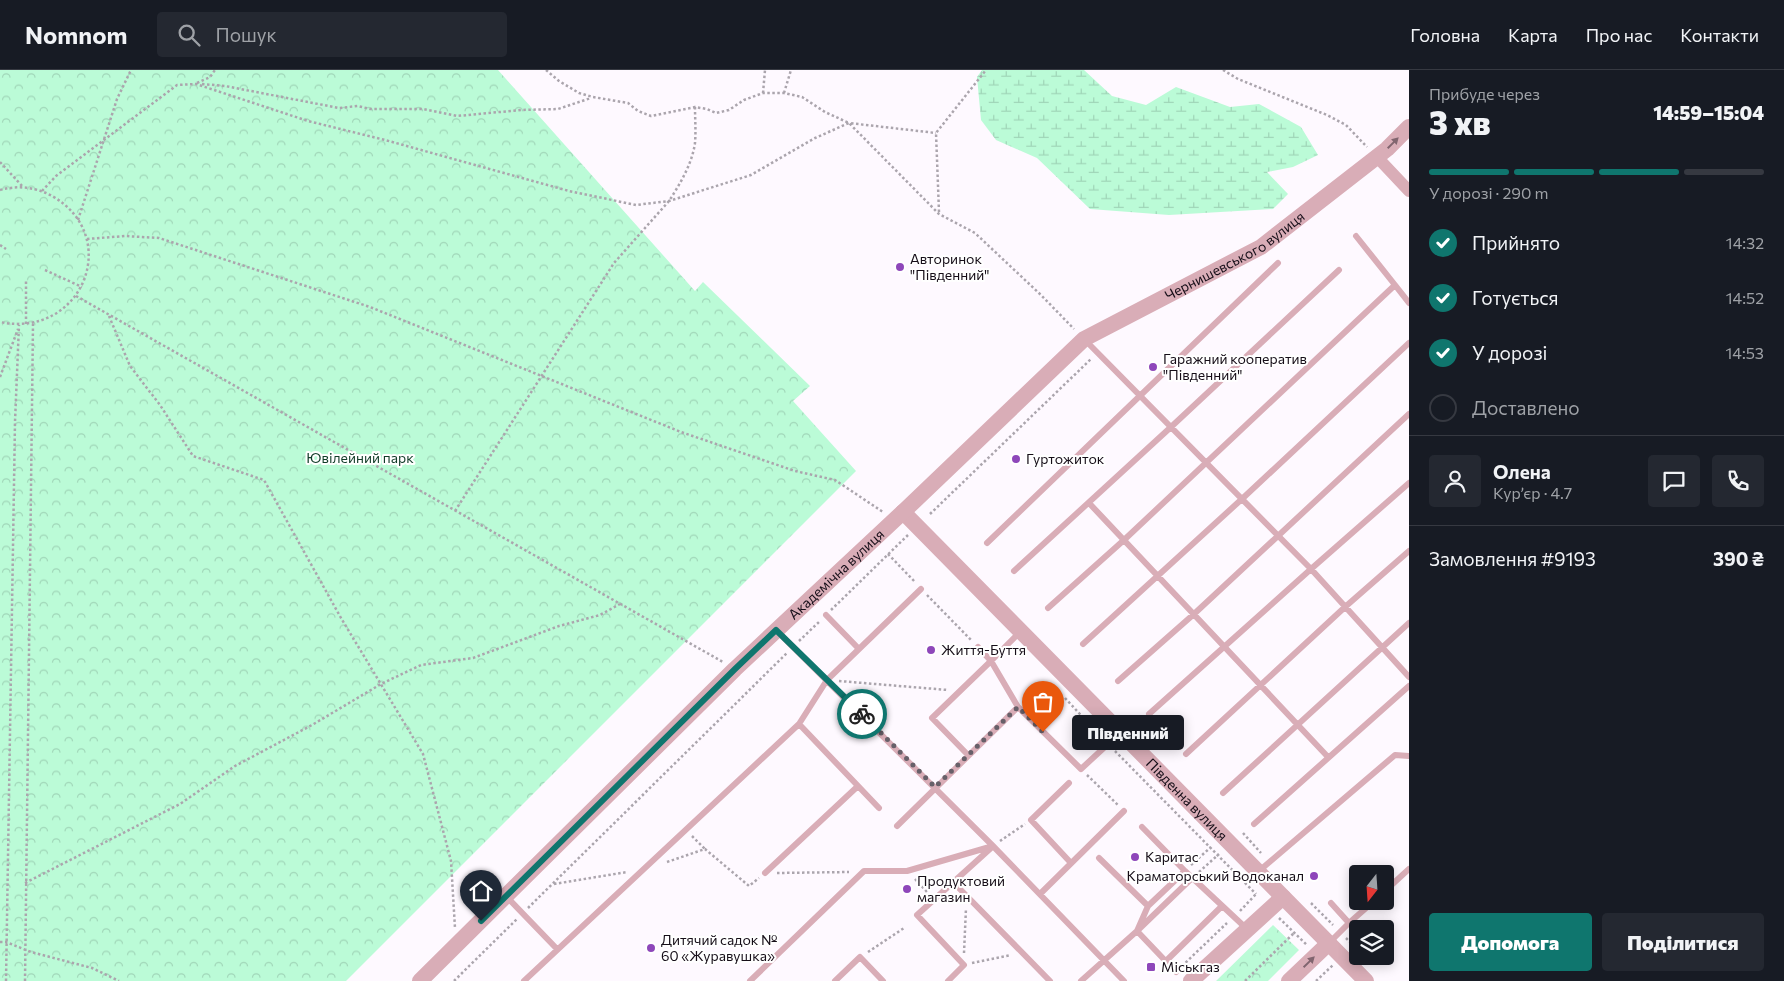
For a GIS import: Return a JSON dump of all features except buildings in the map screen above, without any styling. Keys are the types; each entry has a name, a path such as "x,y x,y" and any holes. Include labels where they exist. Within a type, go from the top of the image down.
{"street":[{"name":"Чернишевського вулиця","path":"1084,339 1261,247 1377,157 1409,127"},
{"path":"1377,157 1409,191"},
{"name":"Академічна вулиця","path":"420,981 735,669 899,516 1084,339"},
{"name":"Південна вулиця","path":"899,516 1021,631 1366,981"},
{"path":"1191,981 1283,897"},
{"path":"1289,981 1329,942"}],"lane":[{"path":"1377,157 1409,200"},
{"path":"1356,236 1409,303"},
{"path":"987,543 1278,263"},
{"path":"1014,571 1339,270"},
{"path":"1048,608 1124,540 1395,285"},
{"path":"1084,339 1311,568 1409,676"},
{"path":"1083,644 1409,343"},
{"path":"1118,681 1194,614 1409,414"},
{"path":"1149,714 1311,568 1409,483"},
{"path":"1089,503 1328,757"},
{"path":"1186,754 1345,607 1409,551"},
{"path":"524,981 799,724 827,680 921,589"},
{"path":"826,615 859,649"},
{"path":"1223,793 1409,622"},
{"path":"776,630 935,787 1124,981"},
{"path":"968,755 932,718 1021,631"},
{"path":"978,647 991,661 1018,707 1081,769 1121,732"},
{"path":"1254,824 1409,686"},
{"path":"897,826 1018,707"},
{"path":"799,724 879,808"},
{"path":"1258,872 1395,755 1409,756"},
{"path":"1069,783 1031,820 1071,863"},
{"path":"765,873 858,786"},
{"path":"1040,894 1124,811"},
{"path":"1142,827 1185,872 1247,930"},
{"path":"750,981 864,872 908,871 993,846"},
{"path":"948,981 964,965 917,915 993,846"},
{"path":"1099,858 1148,906"},
{"path":"1394,883 1409,869"},
{"path":"1137,931 1148,906 1185,872"},
{"path":"1081,981 1192,878"},
{"path":"953,882 1050,981"},
{"path":"506,896 557,949"},
{"path":"1329,942 1349,923 1331,903"},
{"path":"1166,961 1222,906"},
{"path":"1352,920 1364,910"},
{"path":"1137,931 1176,972"},
{"path":"835,981 860,957 883,981"}],"path":[{"path":"78,220 117,99 131,70"},
{"path":"196,84 210,77 216,70"},
{"path":"546,70 568,87 593,97 628,103 638,111 651,116 696,107 707,109 716,114 729,110 744,100 764,93 784,93 802,97 825,112 848,123 936,133"},
{"path":"764,93 765,70"},
{"path":"784,93 791,70"},
{"path":"939,214 936,133 986,70"},
{"path":"1223,70 1238,79 1327,115 1346,125 1377,157"},
{"path":"42,191 56,176 177,84 225,86 339,108 358,106 423,109 457,116 521,110 558,109 593,97"},
{"path":"196,84 308,121 394,142 570,191 636,205 669,201 751,175 815,138 848,123"},
{"path":"455,511 614,263 669,201 689,164 695,144 696,107"},
{"path":"848,123 939,214 975,233 1084,339"},
{"path":"0,162 23,187"},
{"path":"0,322 19,325 33,324 57,315 76,296 82,287 88,266 87,240 78,220 64,203 42,191 23,187 1,189"},
{"path":"87,240 125,236 159,238 370,308 681,432 795,471 835,480 899,516"},
{"path":"0,245 6,249"},
{"path":"45,270 82,287"},
{"path":"26,280 26,324"},
{"path":"76,296 735,669"},
{"path":"109,315 130,366 160,405 193,456 264,480 341,618 423,754 452,861 456,946"},
{"path":"25,981 33,324"},
{"path":"0,377 19,325"},
{"path":"6,981 15,432 19,325"},
{"path":"930,514 1097,353"},
{"path":"454,981 909,535"},
{"path":"888,554 978,647"},
{"path":"26,883 180,804 235,766 312,725 380,684 421,665 473,658 559,626 600,615 620,604"},
{"path":"827,680 960,691"},
{"path":"1063,696 1256,894 1176,972"},
{"path":"1081,769 1124,811"},
{"path":"993,846 1031,820"},
{"path":"686,830 705,849 749,886 765,873 864,872"},
{"path":"1185,872 1222,836"},
{"path":"552,884 643,869 705,849"},
{"path":"1192,878 1218,855"},
{"path":"908,871 934,900"},
{"path":"966,896 964,965 1022,953"},
{"path":"1279,918 1308,946"},
{"path":"860,957 904,928"},
{"path":"1245,981 1294,933"},
{"path":"0,942 6,942 26,950 92,968 119,981"},
{"path":"1316,981 1335,962"}],"green space":[{"name":"Ювілейний парк","path":"0,70 498,70 695,291 703,282 810,386 793,401 856,471 346,981 0,981"},
{"path":"982,70 1084,70 1112,96 1146,105 1176,87 1230,107 1259,104 1301,127 1318,155 1293,167 1267,172 1288,194 1273,209 1169,215 1090,209 1037,158 996,140 981,120 977,77"},
{"path":"1273,925 1299,950 1268,981 1216,981"}],"way so far":[{"path":"862,714 935,787 1018,707 1043,732"}],"place":[{"name":"Авторинок \"Південний\"","path":"900,267"},
{"name":"Гаражний кооператив \"Південний\"","path":"1153,367"},
{"name":"Гуртожиток","path":"1016,459"},
{"name":"Життя-Буття","path":"931,650"},
{"name":"Південний","path":"1043,732"},
{"name":"Каритас","path":"1135,857"},
{"name":"Краматорський Водоканал","path":"1314,876"},
{"name":"Продуктовий магазин","path":"907,889"},
{"name":"Дитячий садок № 60 «Журавушка»","path":"651,948"},
{"name":"Міськгаз","path":"1151,967"}],"route":[{"path":"481,921 776,630 862,714"}]}
